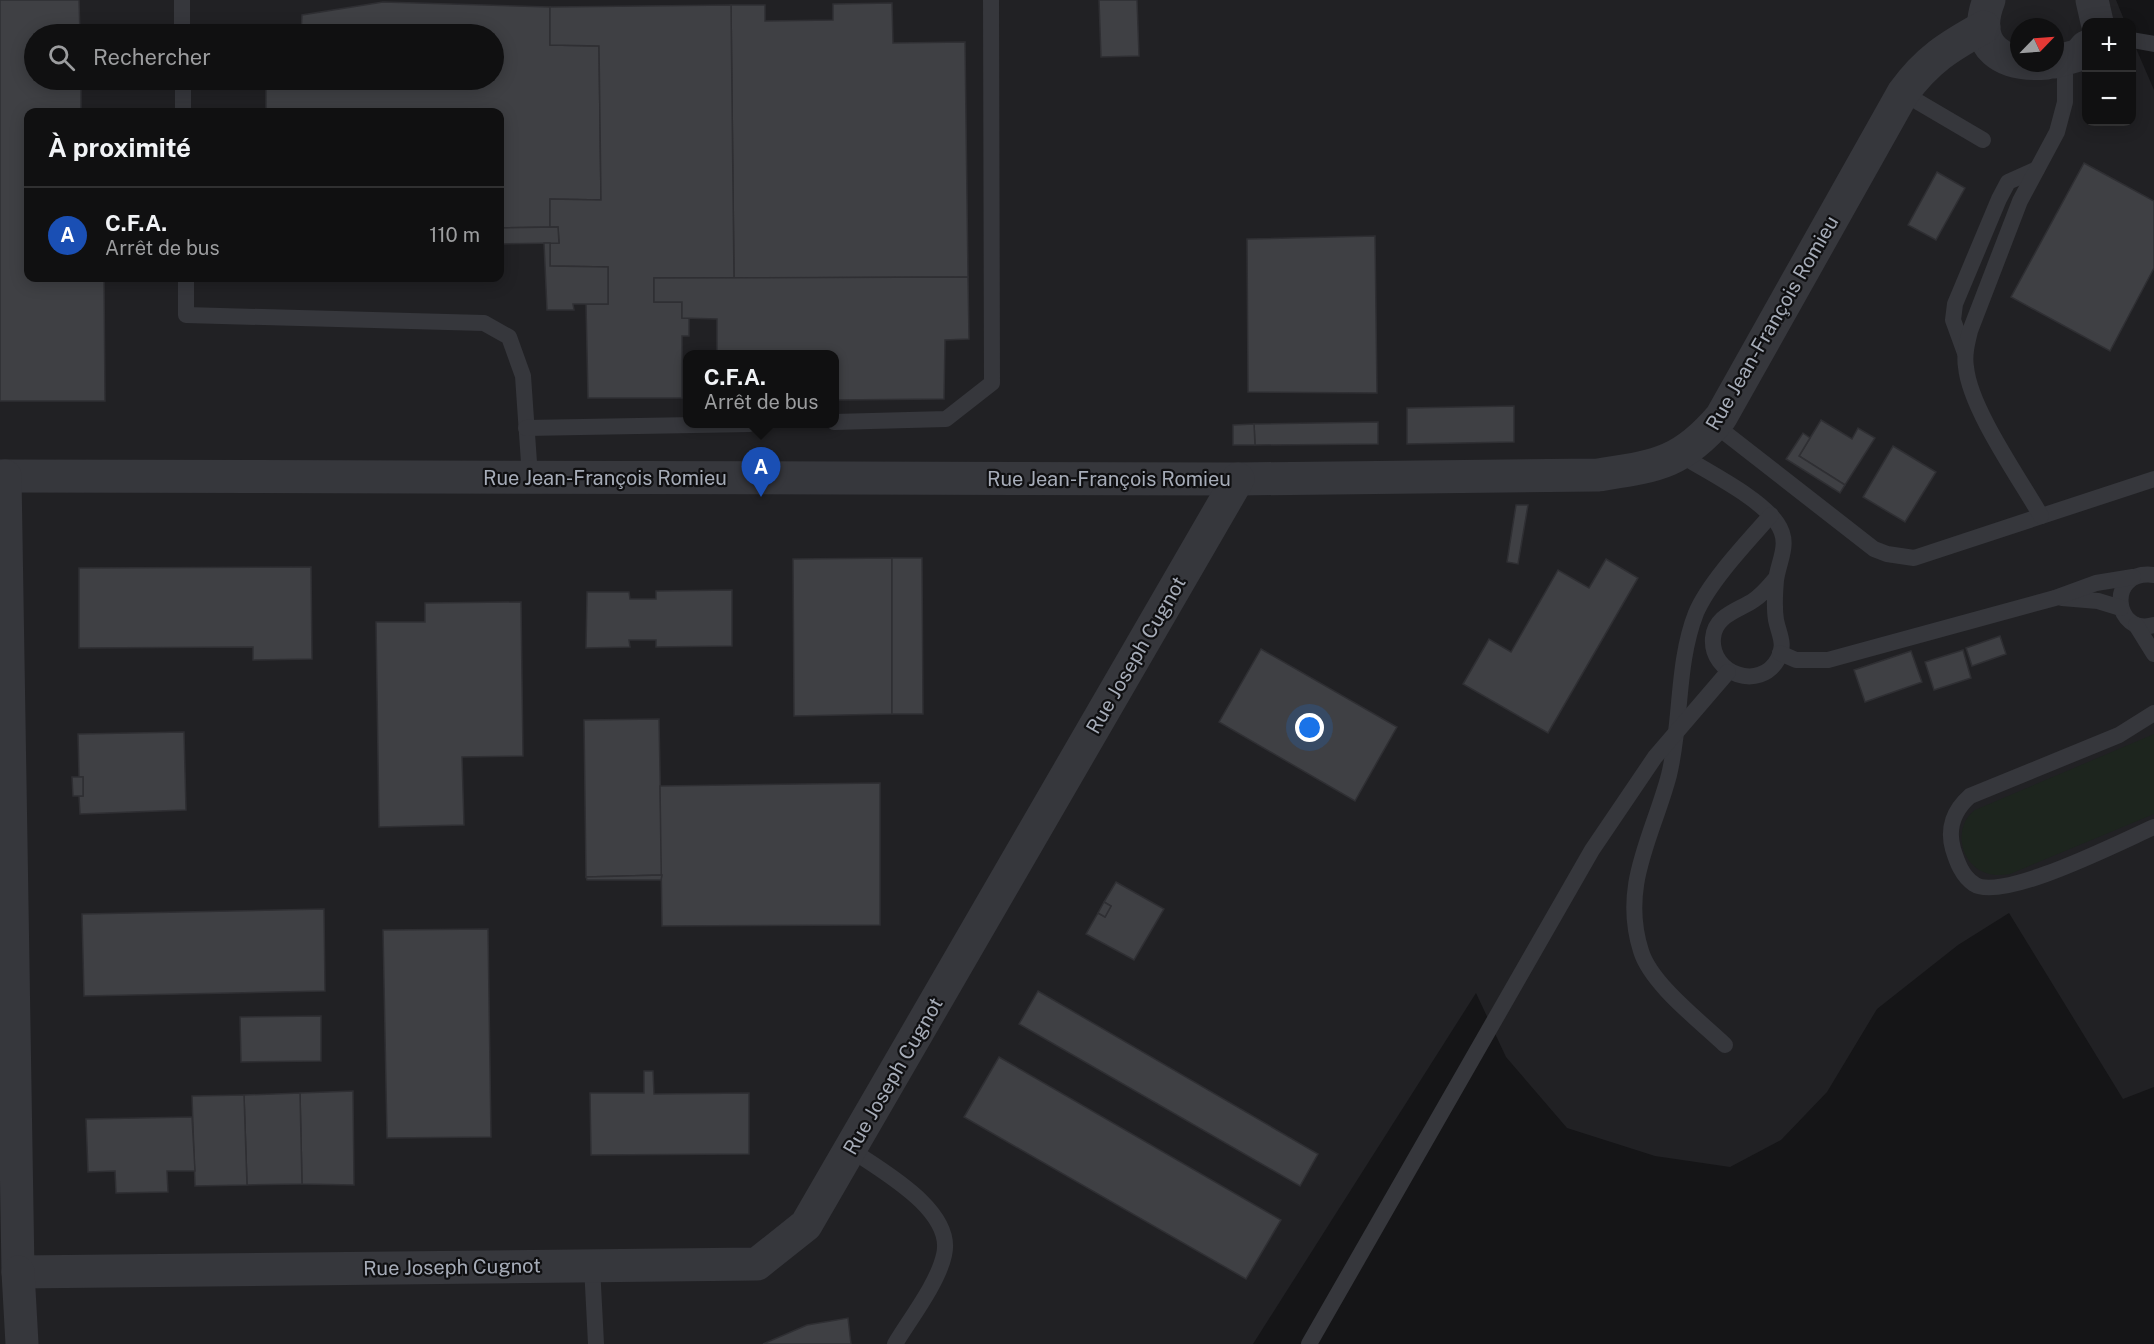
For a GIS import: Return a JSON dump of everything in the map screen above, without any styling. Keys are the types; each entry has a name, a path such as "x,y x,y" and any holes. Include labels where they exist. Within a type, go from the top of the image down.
{"street":[{"path":"2092,0 2096,18"},
{"name":"Rue Jean-François Romieu","path":"1987,14 1988,42 1997,54 2010,62"},
{"name":"Rue Jean-François Romieu","path":"3,476 1238,479 1598,475 1655,466 1681,455 1703,439 1715,425 1904,93 1920,69 1987,14"},
{"path":"3,476 18,1272 22,1344"},
{"name":"Rue Joseph Cugnot","path":"18,1272 757,1264 806,1225 1238,479"}],"lane":[{"path":"182,0 182,24"},
{"path":"839,422 946,419 992,383 991,0"},
{"path":"2136,41 2154,44"},
{"path":"2041,516 1974,395 1966,370 1965,353 1970,331 2020,201 2057,132 2065,102 2064,72"},
{"path":"183,90 183,108"},
{"path":"1904,93 1983,140"},
{"path":"1965,353 1953,320 1955,304 2008,182 2037,169"},
{"path":"186,282 186,315 484,323 509,337 523,376 530,477"},
{"path":"526,428 683,424"},
{"path":"1715,425 1874,549 1887,554 1914,558 2154,479"},
{"path":"1681,455 1749,497 1771,515 1784,538 1784,552 1776,578 1777,622 1782,635 1780,653 1768,671 1755,676 1742,677 1728,672 1719,662 1713,650 1713,636 1718,623 1727,613 1754,600 1776,578"},
{"path":"1725,1045 1658,980 1641,954 1632,918 1636,883 1669,774 1684,659 1696,613 1705,596 1771,515"},
{"path":"1780,653 1796,660 1828,660 2055,598 2096,583 2144,574 2154,575"},
{"path":"2133,577 2124,585 2120,596 2121,608 2126,618 2136,625 2154,654"},
{"path":"2055,598 2098,601 2121,608"},
{"path":"2136,625 2154,625"},
{"path":"1309,1344 1592,850 1627,796 1675,734 1728,672"},
{"path":"2154,713 2119,735 1970,796 1954,814 1951,829 1952,845 1964,876 1974,885 1985,888 2019,884 2154,827"},
{"path":"850,1149 914,1192 930,1210 941,1231 945,1253 937,1273 895,1344"},
{"path":"592,1266 596,1344"}],"shaded area":[{"path":"0,0 2116,0 2123,18 2082,18 2082,126 2136,126 2136,48 2154,90 2154,1087 2123,1099 2009,913 1958,945 1877,1009 1827,1092 1781,1140 1730,1167 1655,1156 1567,1128 1506,1057 1476,993 1253,1344 0,1344"},
{"path":"2154,734 2154,814 2010,874 1989,874 1970,862 1962,844 1962,835 1968,817 1975,810"}],"building":[{"path":"0,0 79,0 80,24 24,24 24,90 81,90 81,108 24,108 24,282 104,282 105,401 0,401"},
{"path":"1099,0 1137,0 1139,56 1101,57"},
{"path":"383,2 550,7 550,45 599,46 601,200 550,199 550,227 504,228 504,108 266,108 266,90 504,90 504,24 302,24 302,15"},
{"path":"892,3 893,43 965,42 968,277 734,278 731,5 765,5 765,21 833,20 833,4"},
{"path":"731,5 734,278 654,278 654,302 682,302 682,318 689,318 689,336 682,336 682,398 588,398 586,304 608,304 608,267 550,266 550,243 559,243 558,227 550,227 550,199 601,200 599,46 550,45 550,7"},
{"path":"2084,163 2154,201 2154,268 2110,351 2011,297"},
{"path":"1937,172 1965,188 1936,240 1908,225"},
{"path":"558,227 559,243 504,244 504,228"},
{"path":"1375,236 1377,393 1248,392 1247,239"},
{"path":"544,243 550,243 550,266 608,267 608,304 573,304 574,310 547,310"},
{"path":"968,277 969,339 945,340 944,399 839,400 839,350 717,350 717,319 682,318 682,302 654,302 654,278"},
{"path":"1514,406 1514,442 1407,444 1407,408"},
{"path":"1821,420 1852,439 1858,428 1875,438 1845,485 1799,456"},
{"path":"1378,422 1378,444 1255,445 1254,424"},
{"path":"1254,424 1255,445 1233,445 1233,425"},
{"path":"1803,433 1810,438 1799,456 1845,485 1840,493 1786,459"},
{"path":"1893,446 1936,472 1905,522 1863,497"},
{"path":"1516,505 1528,505 1518,564 1507,562"},
{"path":"892,558 892,714 794,716 793,559"},
{"path":"892,558 922,558 923,714 892,714"},
{"path":"1606,559 1638,578 1548,733 1463,684 1489,639 1511,652 1558,570 1589,588"},
{"path":"311,567 312,659 253,660 253,647 79,648 79,568"},
{"path":"732,590 732,646 656,647 656,640 629,640 630,647 586,648 587,592 629,592 630,599 656,599 656,591"},
{"path":"521,602 523,756 462,757 464,825 379,827 376,622 425,622 425,603"},
{"path":"2000,636 2006,654 1972,666 1966,648"},
{"path":"1261,649 1397,727 1355,801 1219,722"},
{"path":"1963,650 1971,678 1934,690 1925,662"},
{"path":"1911,651 1922,682 1865,702 1854,670"},
{"path":"659,719 662,875 586,877 584,720"},
{"path":"184,732 186,810 80,814 79,796 83,796 83,777 79,777 78,734"},
{"path":"72,777 83,777 83,796 73,796"},
{"path":"880,783 880,925 662,926 660,786"},
{"path":"662,875 661,880 587,880 586,877"},
{"path":"1116,882 1164,909 1134,960 1086,934 1098,913 1105,917 1111,906 1104,902"},
{"path":"1104,902 1111,906 1105,917 1098,913"},
{"path":"324,909 325,991 84,996 82,914"},
{"path":"488,929 491,1137 387,1138 383,930"},
{"path":"1038,991 1318,1154 1300,1186 1019,1024"},
{"path":"321,1016 321,1061 241,1062 240,1017"},
{"path":"999,1057 1281,1220 1246,1279 964,1117"},
{"path":"644,1071 653,1071 654,1094 749,1093 749,1154 591,1155 590,1093 644,1093"},
{"path":"353,1091 354,1185 302,1184 300,1093"},
{"path":"300,1093 302,1184 247,1185 244,1095"},
{"path":"244,1095 247,1185 195,1186 192,1096"},
{"path":"192,1117 195,1171 167,1171 168,1192 116,1193 115,1171 88,1172 86,1119"},
{"path":"848,1318 851,1344 763,1344 807,1325"}],"place":[{"name":"C.F.A.","path":"761,497"}]}
